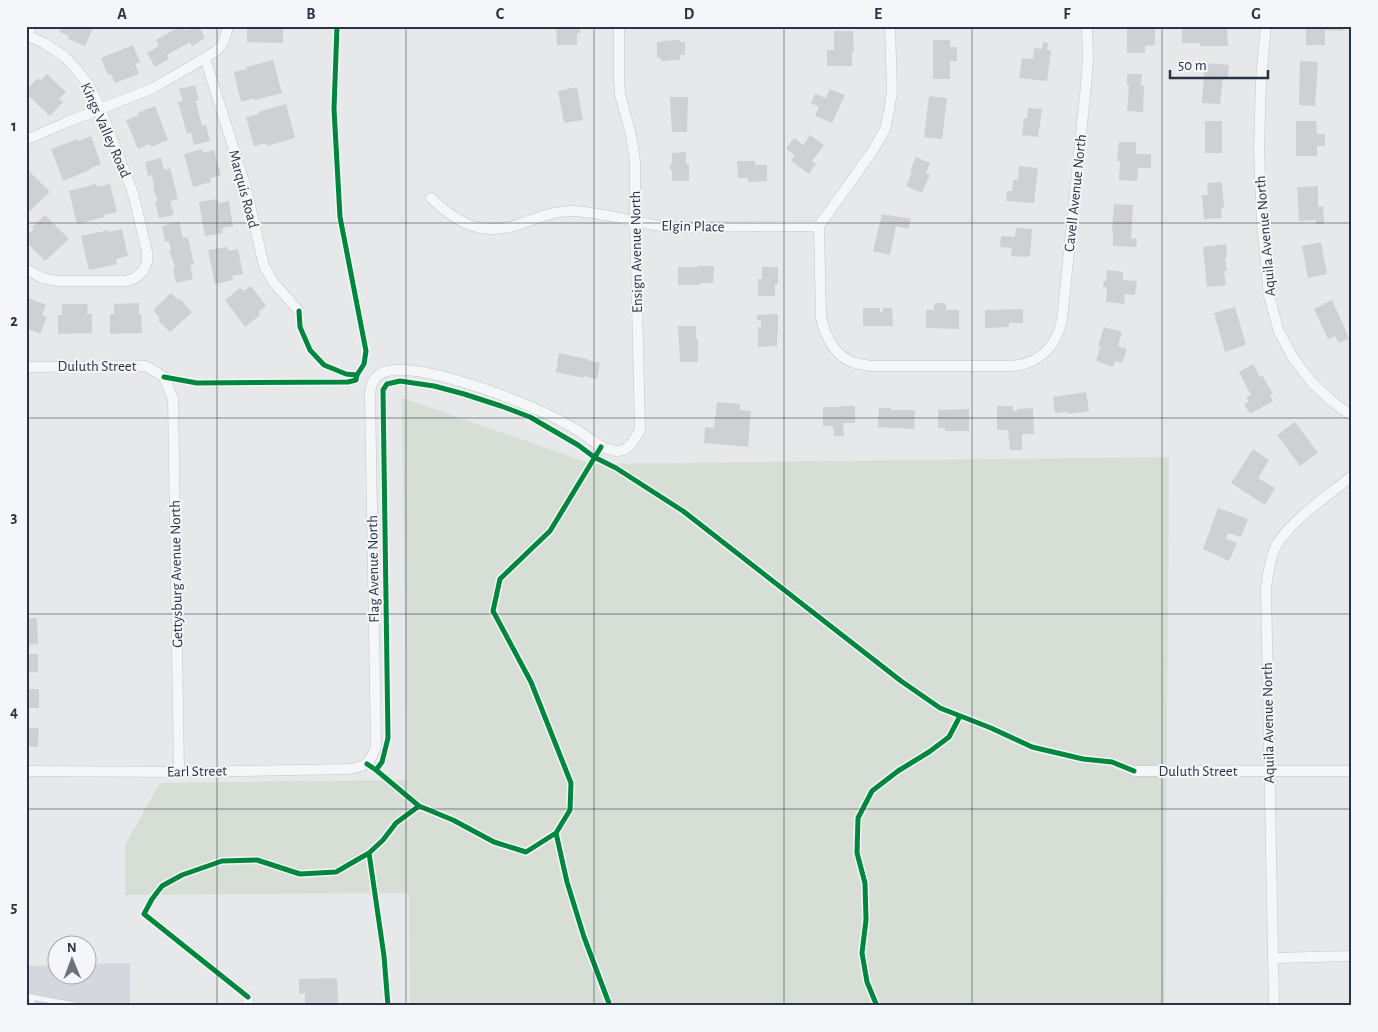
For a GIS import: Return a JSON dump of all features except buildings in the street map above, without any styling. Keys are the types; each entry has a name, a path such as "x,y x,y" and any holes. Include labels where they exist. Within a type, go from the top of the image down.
{"street":[{"path":"26,36 31,26"},
{"path":"26,140 100,108 153,88 216,51 223,42 227,26"},
{"name":"Ensign Avenue North","path":"380,374 395,370 414,371 492,391 540,410 578,430 601,447 618,451 626,448 634,440 640,429 635,161 618,80 619,26"},
{"path":"820,226 874,149 884,129 892,91 890,26"},
{"name":"Cavell Avenue North","path":"820,226 821,317 829,342 844,357 854,363 871,366 1011,366 1022,365 1034,360 1052,344 1059,333 1062,320 1088,58 1087,26"},
{"name":"Aquila Avenue North","path":"1266,26 1261,79 1258,151 1269,296 1280,332 1294,360 1312,383 1352,416"},
{"name":"Kings Valley Road","path":"26,36 44,43 64,56 89,85 100,108 133,193 147,252 147,262 143,271 135,278 126,281 57,281 42,278 26,269"},
{"name":"Marquis Road","path":"205,58 246,188 264,266 274,283 299,311"},
{"name":"Elgin Place","path":"431,198 447,213 463,223 476,228 492,230 506,229 544,215 570,211 670,227 820,226"},
{"name":"Duluth Street","path":"26,367 146,366 164,377"},
{"name":"Flag Avenue North","path":"367,764 373,756 376,746 370,394 372,383 380,374"},
{"name":"Gettysburg Avenue North","path":"164,377 173,399 179,772"},
{"name":"Aquila Avenue North","path":"1274,1006 1266,588 1268,567 1275,548 1286,532 1300,518 1352,476"},
{"name":"Earl Street","path":"26,771 179,772 349,769 367,764"},
{"name":"Duluth Street","path":"1134,771 1352,771"},
{"path":"1273,958 1352,956"}],"lane":[{"path":"26,996 80,1006"},
{"path":"31,1006 33,997"}],"shaded area":[{"path":"402,398 592,464 1169,457 1165,1006 410,1006 409,893 125,895 125,845 160,783 407,780"},
{"path":"130,963 130,1006 26,1006 26,966 48,965 48,984 98,984 98,964"}],"cycle path":[{"path":"337,26 334,109 340,217 366,351 364,364 357,375"},
{"path":"164,377 197,383 348,382 356,380 357,375 346,374 324,365 310,350 300,327 299,311"},
{"path":"376,770 382,762 388,738 383,390 387,384 400,381 434,386 464,394 530,417 578,445 594,457 616,468 683,511 901,681 940,708 1032,747 1083,759 1112,762 1134,771"},
{"path":"601,447 550,531 500,579 493,611 531,682 571,783 570,810 556,833 567,882 584,937 610,1006"},
{"path":"877,1006 867,982 862,953 866,920 865,883 857,853 858,818 872,791 949,737 960,716"},
{"path":"367,764 419,806 453,820 494,842 526,852 556,833"},
{"path":"388,1006 384,956 369,853 383,840 396,823 419,806"},
{"path":"248,997 144,914 162,886 182,875 222,861 257,860 300,874 336,872 369,853"}]}
